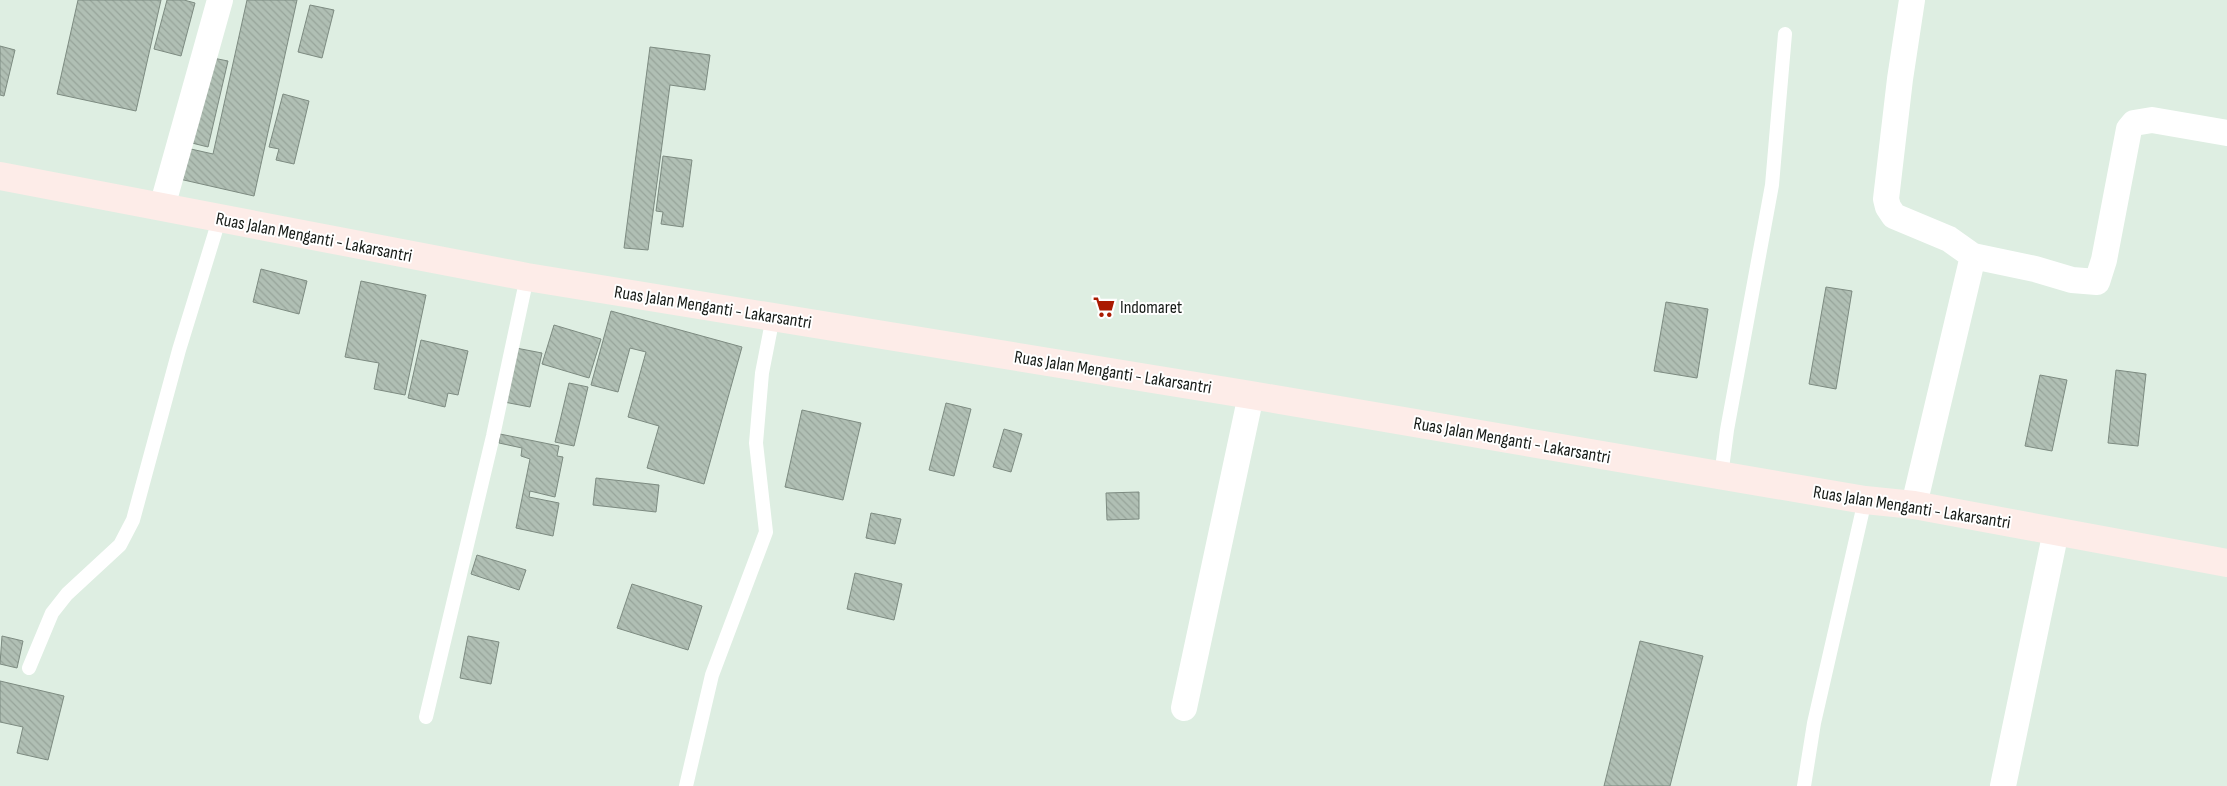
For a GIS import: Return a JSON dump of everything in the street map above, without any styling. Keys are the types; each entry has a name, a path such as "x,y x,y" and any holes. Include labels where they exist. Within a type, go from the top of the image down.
{"main road":[{"name":"Ruas Jalan Menganti - Lakarsantri","path":"0,176 162,207 219,220 527,277 1251,395 1865,500 1914,505 2227,563"}],"street":[{"path":"162,207 220,0"},
{"path":"1912,0 1898,88 1886,199 1888,207 1894,216 1949,239 1973,256 2035,269 2072,280 2097,282 2104,260 2130,129 2134,123 2140,120 2152,120 2227,133"},
{"path":"1914,505 1973,256"},
{"path":"1184,708 1251,395"},
{"path":"2003,786 2056,531"}],"lane":[{"path":"1721,476 1727,430 1772,185 1785,34"},
{"path":"30,668 52,614 67,594 120,545 133,520 179,350 219,220"},
{"path":"426,717 493,436 527,277"},
{"path":"686,786 712,675 766,532 756,443 762,373 773,317"},
{"path":"1804,786 1814,723 1865,500"}],"building":[{"path":"78,0 161,0 136,111 57,94"},
{"path":"167,0 184,0 195,3 181,56 154,49"},
{"path":"247,0 297,0 254,196 175,178 182,147 213,154"},
{"path":"310,5 334,10 322,58 298,52"},
{"path":"0,46 15,50 4,96 0,95"},
{"path":"650,47 710,55 705,90 670,85 648,250 624,248"},
{"path":"208,57 228,61 208,147 188,142"},
{"path":"283,94 309,101 294,164 276,160 279,149 269,147"},
{"path":"663,156 692,160 683,227 661,224 663,212 656,211"},
{"path":"261,269 307,281 299,314 253,302"},
{"path":"361,281 426,295 405,395 374,389 379,363 345,357"},
{"path":"1826,287 1852,291 1836,389 1809,384"},
{"path":"1666,302 1708,309 1697,378 1654,371"},
{"path":"611,311 742,347 704,484 647,468 659,426 628,417 646,352 630,348 618,392 591,385"},
{"path":"554,325 601,339 589,378 542,364"},
{"path":"421,340 468,351 458,395 448,393 445,407 408,398"},
{"path":"516,348 542,353 530,407 504,402"},
{"path":"2116,370 2146,374 2138,446 2108,443"},
{"path":"2040,375 2067,380 2052,451 2025,446"},
{"path":"569,383 588,387 574,446 555,442"},
{"path":"946,403 971,409 954,476 929,470"},
{"path":"802,410 861,423 843,500 785,487"},
{"path":"1004,429 1022,434 1011,472 993,467"},
{"path":"500,434 559,446 557,456 563,457 555,497 530,491 529,497 559,503 553,536 516,528 530,459 521,456 522,448 499,443"},
{"path":"596,478 659,485 656,512 593,505"},
{"path":"1139,492 1139,519 1107,520 1106,493"},
{"path":"871,513 901,519 895,544 866,538"},
{"path":"477,555 526,570 519,590 471,574"},
{"path":"855,573 902,584 894,620 847,609"},
{"path":"632,584 702,606 688,650 617,628"},
{"path":"2,636 23,641 17,668 0,664"},
{"path":"468,636 499,642 491,684 460,678"},
{"path":"1640,641 1703,656 1670,786 1604,786"},
{"path":"0,681 64,696 48,760 17,753 23,727 0,722"}],"place":[{"name":"Indomaret","path":"1104,307"}]}
